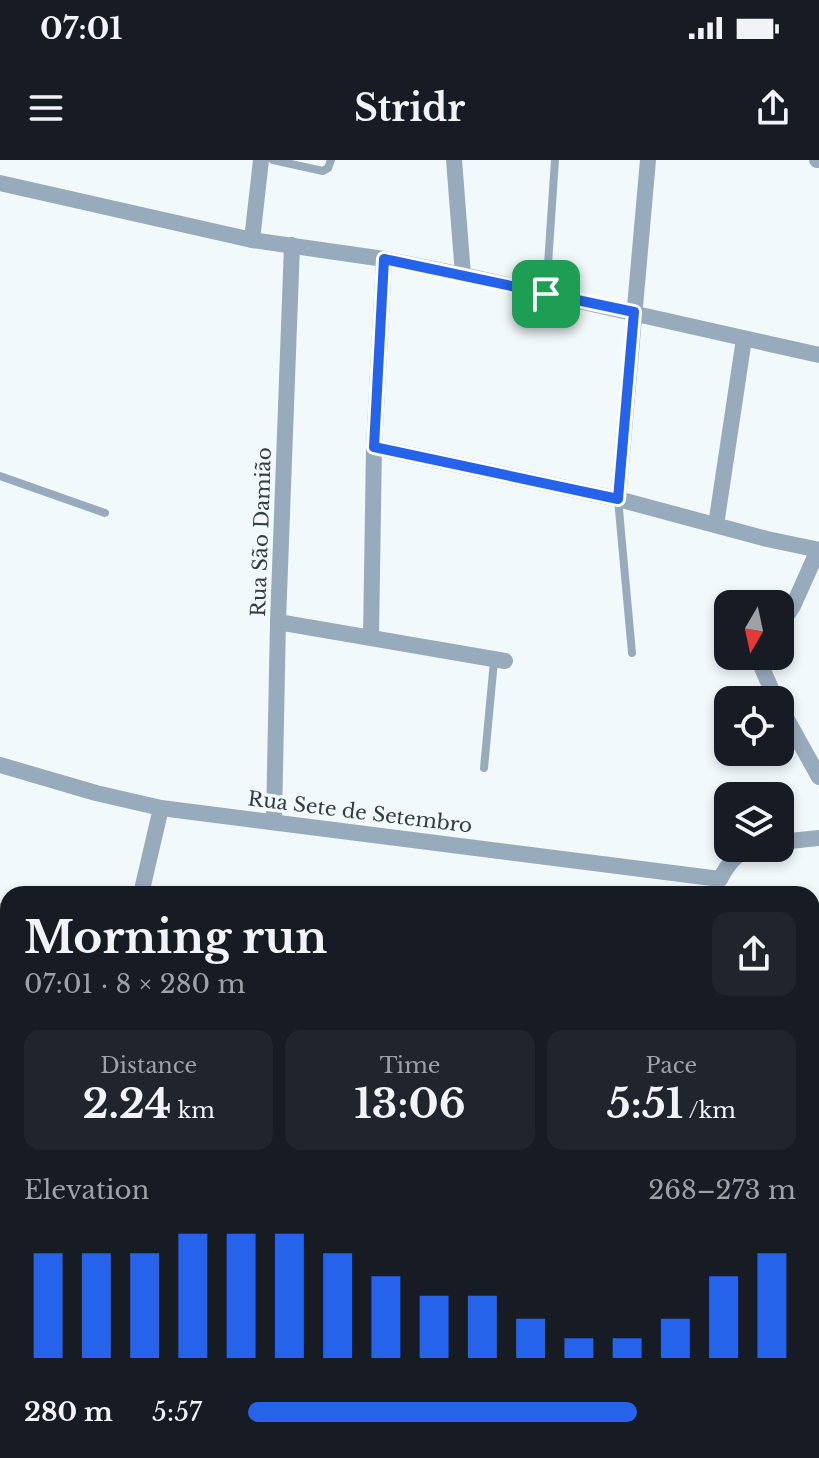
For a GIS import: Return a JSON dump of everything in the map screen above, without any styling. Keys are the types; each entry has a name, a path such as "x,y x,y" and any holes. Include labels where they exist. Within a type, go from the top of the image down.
{"street":[{"path":"252,240 261,160"},
{"path":"454,160 463,275"},
{"path":"618,499 648,160"},
{"path":"0,183 252,240 384,259 463,275 819,355"},
{"name":"Rua São Damião","path":"274,820 292,245"},
{"path":"371,637 374,447 384,259"},
{"path":"716,525 744,339"},
{"path":"374,447 618,499 818,550 794,604"},
{"path":"278,622 500,661"},
{"path":"794,732 819,777"},
{"name":"Rua Sete de Setembro","path":"0,765 161,808 274,820 721,886"},
{"path":"143,886 161,808"},
{"path":"794,841 819,838"},
{"path":"721,886 731,862"}],"lane":[{"path":"273,160 323,171 331,160"},
{"path":"546,294 555,160"},
{"path":"0,476 105,513"},
{"path":"618,499 632,653"},
{"path":"484,768 500,661"}],"route":[{"path":"384,259 546,294 634,312 618,499 374,447 384,259"}]}
